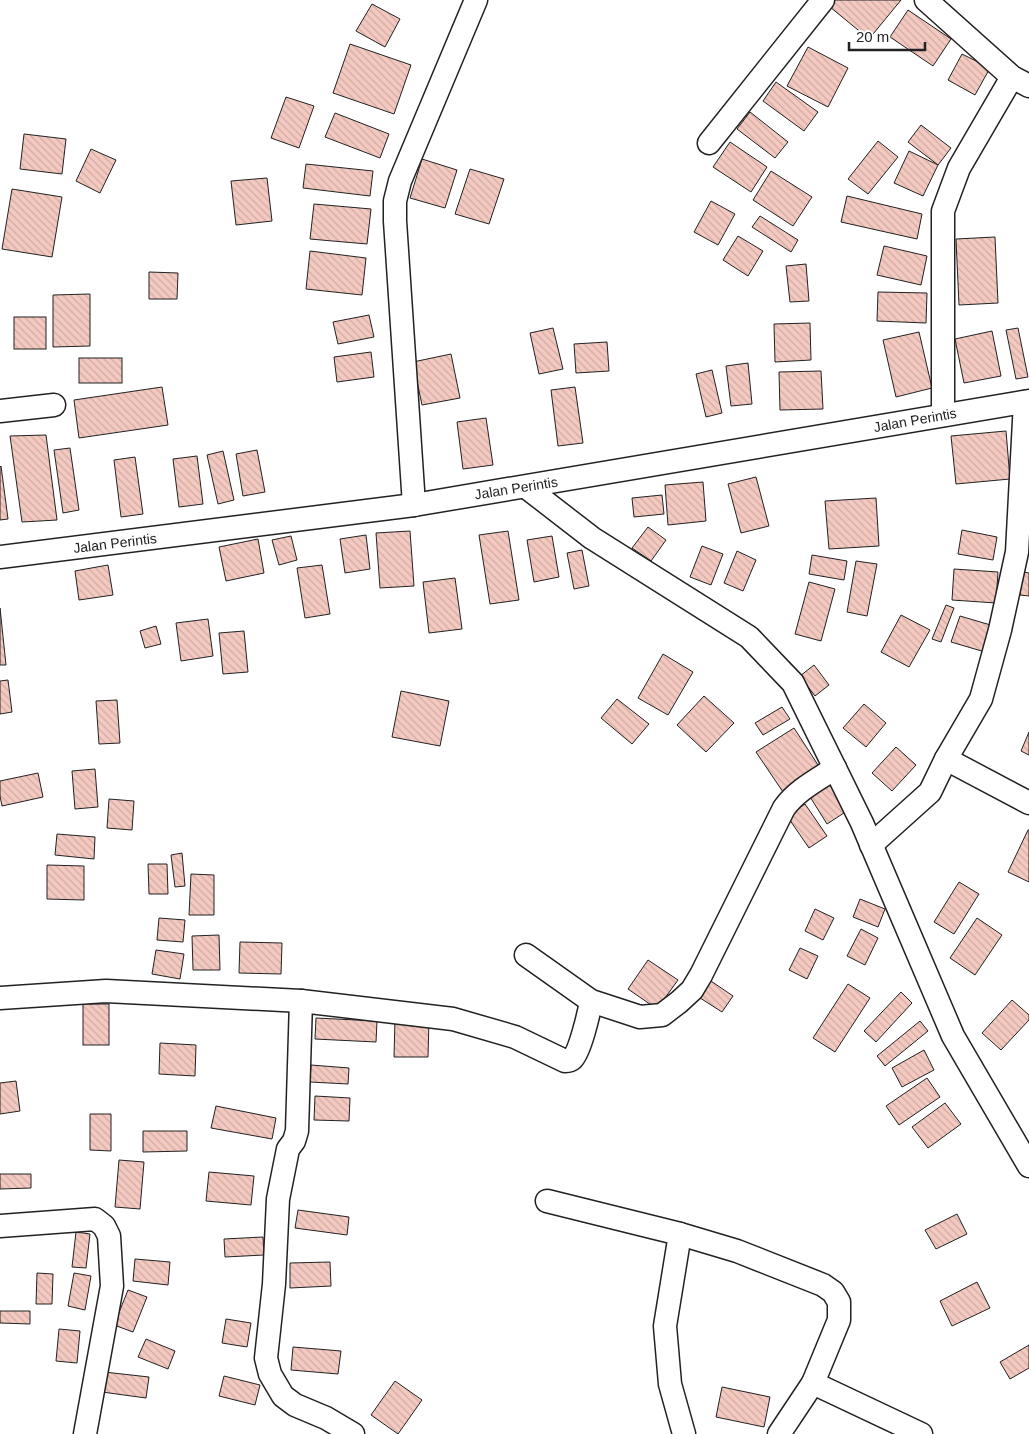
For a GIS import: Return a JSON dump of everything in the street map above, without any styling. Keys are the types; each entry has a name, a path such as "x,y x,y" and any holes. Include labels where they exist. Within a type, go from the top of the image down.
{"street":[{"path":"414,505 395,200 400,181 476,0"},
{"path":"709,143 823,0"},
{"path":"926,0 1020,81 959,168 944,211 944,415"},
{"path":"871,845 930,792 946,759 981,699 1000,630 1017,552 1027,401"},
{"name":"Jalan Perintis","path":"0,557 414,505 1027,401"},
{"path":"0,411 54,405"},
{"path":"526,487 592,538 749,637 793,684 862,823 953,1036 1029,1166"},
{"path":"946,759 1029,803"},
{"path":"526,955 591,1001 640,1017 662,1015 680,1002 692,990 701,975 790,798 835,768"},
{"path":"0,998 106,991 301,1001 453,1018 515,1037 565,1061 573,1059 576,1054 591,1001"},
{"path":"301,1001 297,1131 294,1141 288,1149 278,1199 274,1284 266,1358 270,1374 282,1396 295,1405 326,1418 353,1434"},
{"path":"547,1201 680,1234 737,1251 823,1285 833,1292 839,1302 838,1320 814,1383 779,1434"},
{"path":"0,1226 95,1219 104,1226 109,1236 112,1286 85,1434"},
{"path":"680,1234 665,1326 670,1384 684,1434"},
{"path":"814,1383 922,1434"}],"building":[{"path":"835,0 901,0 869,39 830,7"},
{"path":"372,4 400,19 385,47 356,31"},
{"path":"908,10 951,39 933,66 890,37"},
{"path":"350,44 411,65 394,114 333,93"},
{"path":"808,47 848,68 828,107 787,86"},
{"path":"962,54 990,68 975,95 948,80"},
{"path":"776,82 818,112 804,131 763,101"},
{"path":"286,97 314,106 299,148 271,138"},
{"path":"750,112 788,142 775,158 737,129"},
{"path":"335,113 389,134 380,158 325,137"},
{"path":"921,125 951,148 938,165 908,142"},
{"path":"24,134 66,139 62,174 20,169"},
{"path":"878,141 898,157 868,194 848,179"},
{"path":"730,142 767,167 751,192 713,167"},
{"path":"91,149 116,160 100,193 76,181"},
{"path":"909,151 938,165 923,196 894,183"},
{"path":"422,159 457,170 445,208 410,198"},
{"path":"306,164 373,171 370,196 303,188"},
{"path":"470,169 504,179 489,224 455,214"},
{"path":"771,171 812,197 793,226 753,200"},
{"path":"267,178 272,221 236,225 231,181"},
{"path":"12,189 62,197 52,257 2,249"},
{"path":"847,196 922,214 917,239 841,222"},
{"path":"711,201 735,214 718,245 694,232"},
{"path":"314,204 371,209 367,244 310,239"},
{"path":"760,216 798,240 791,252 752,227"},
{"path":"738,236 763,251 748,276 723,260"},
{"path":"995,237 998,303 959,305 956,239"},
{"path":"884,246 927,256 921,285 877,275"},
{"path":"310,251 366,258 362,295 306,289"},
{"path":"806,264 809,301 790,302 786,266"},
{"path":"149,272 178,273 177,299 149,299"},
{"path":"878,292 927,293 926,323 877,321"},
{"path":"90,294 90,346 53,347 53,295"},
{"path":"369,315 374,337 338,344 333,322"},
{"path":"14,317 46,317 46,349 14,349"},
{"path":"810,323 811,360 775,362 774,324"},
{"path":"553,328 563,369 539,374 530,333"},
{"path":"1018,328 1028,377 1016,379 1006,330"},
{"path":"992,331 1001,376 964,383 955,339"},
{"path":"919,332 932,388 896,397 883,340"},
{"path":"607,342 609,371 576,373 574,344"},
{"path":"371,352 374,377 337,382 334,357"},
{"path":"451,354 460,398 422,405 413,362"},
{"path":"79,358 122,358 122,383 79,383"},
{"path":"748,363 752,404 731,406 726,366"},
{"path":"712,370 722,413 706,417 696,374"},
{"path":"821,371 823,409 780,410 779,372"},
{"path":"162,387 168,425 79,438 74,400"},
{"path":"575,387 583,443 558,446 551,390"},
{"path":"486,418 493,465 463,469 457,422"},
{"path":"1006,431 1010,479 956,484 951,436"},
{"path":"46,435 57,520 22,522 10,436"},
{"path":"70,448 79,510 63,513 54,450"},
{"path":"257,450 265,492 243,496 236,454"},
{"path":"223,451 234,500 218,504 207,455"},
{"path":"197,456 203,504 179,507 173,459"},
{"path":"135,457 143,514 121,517 114,460"},
{"path":"0,467 8,519 0,520"},
{"path":"756,477 769,526 741,533 728,484"},
{"path":"703,482 706,521 668,525 665,485"},
{"path":"662,495 664,514 634,517 632,498"},
{"path":"876,498 879,546 829,549 825,501"},
{"path":"648,527 666,540 651,561 632,548"},
{"path":"962,530 997,537 993,560 958,554"},
{"path":"410,531 414,586 380,588 376,533"},
{"path":"508,531 519,600 490,604 479,535"},
{"path":"366,535 370,569 345,573 340,539"},
{"path":"291,536 297,560 279,565 272,540"},
{"path":"552,536 559,577 534,582 527,540"},
{"path":"258,539 264,573 226,581 219,547"},
{"path":"702,546 723,554 711,585 690,577"},
{"path":"582,550 589,586 574,589 567,553"},
{"path":"737,551 756,560 743,591 724,583"},
{"path":"812,555 847,561 844,580 809,574"},
{"path":"856,561 877,564 867,616 847,612"},
{"path":"108,565 113,595 79,600 75,571"},
{"path":"322,565 330,614 305,618 297,568"},
{"path":"954,569 998,572 996,603 952,600"},
{"path":"1023,572 1029,573 1029,596 1020,595"},
{"path":"455,578 462,629 429,633 423,582"},
{"path":"809,582 835,589 821,641 795,634"},
{"path":"946,605 954,608 941,642 932,639"},
{"path":"0,608 6,665 0,665"},
{"path":"901,615 930,630 909,667 881,652"},
{"path":"960,616 994,626 985,652 951,642"},
{"path":"208,619 213,656 181,661 176,623"},
{"path":"156,626 161,644 145,648 140,631"},
{"path":"244,631 248,672 223,674 219,633"},
{"path":"663,654 693,672 668,715 638,698"},
{"path":"814,665 829,685 815,696 800,676"},
{"path":"8,680 12,712 0,714 0,681"},
{"path":"401,691 449,701 440,746 392,737"},
{"path":"704,696 734,723 706,752 677,725"},
{"path":"617,699 649,724 632,744 601,718"},
{"path":"117,700 120,743 99,744 96,701"},
{"path":"864,704 886,723 866,747 843,728"},
{"path":"782,707 790,719 763,735 755,723"},
{"path":"794,728 820,768 783,792 756,752"},
{"path":"1029,732 1029,755 1021,751"},
{"path":"896,747 916,765 892,791 872,773"},
{"path":"95,769 98,807 75,809 72,771"},
{"path":"38,773 43,797 2,806 0,781"},
{"path":"827,780 847,811 827,824 807,792"},
{"path":"109,799 134,801 132,830 107,828"},
{"path":"805,804 827,836 809,848 787,816"},
{"path":"1029,830 1029,882 1008,872"},
{"path":"57,834 95,837 94,859 55,855"},
{"path":"182,853 185,886 175,887 171,855"},
{"path":"148,864 167,864 168,894 149,894"},
{"path":"47,865 84,866 84,900 47,899"},
{"path":"191,874 214,875 214,915 189,915"},
{"path":"959,882 979,894 954,934 934,922"},
{"path":"860,899 885,909 878,927 853,917"},
{"path":"815,909 834,918 823,940 805,931"},
{"path":"159,918 185,920 183,942 157,940"},
{"path":"977,918 1002,935 975,975 950,958"},
{"path":"861,929 878,938 865,965 847,956"},
{"path":"219,935 220,970 193,970 192,936"},
{"path":"240,942 282,943 281,974 239,973"},
{"path":"800,948 818,956 807,979 789,970"},
{"path":"156,950 184,954 180,979 152,974"},
{"path":"648,960 678,980 657,1009 628,989"},
{"path":"708,979 733,996 722,1012 697,996"},
{"path":"848,984 870,998 835,1052 813,1038"},
{"path":"901,992 912,1003 876,1042 864,1031"},
{"path":"1012,1000 1029,1015 1029,1020 1001,1050 982,1033"},
{"path":"83,1004 109,1004 109,1045 83,1045"},
{"path":"316,1018 377,1021 376,1042 315,1039"},
{"path":"395,1018 429,1019 428,1057 394,1057"},
{"path":"920,1021 928,1031 885,1066 877,1056"},
{"path":"160,1043 196,1045 195,1076 159,1074"},
{"path":"924,1050 934,1070 902,1087 892,1068"},
{"path":"311,1065 349,1068 348,1084 310,1082"},
{"path":"927,1078 940,1097 899,1125 886,1106"},
{"path":"16,1081 20,1111 0,1114 0,1083"},
{"path":"315,1096 350,1098 349,1121 314,1120"},
{"path":"945,1103 961,1124 928,1148 912,1127"},
{"path":"216,1106 276,1118 272,1139 211,1128"},
{"path":"90,1114 111,1114 111,1151 90,1150"},
{"path":"143,1131 187,1131 187,1151 143,1152"},
{"path":"119,1160 144,1162 140,1209 115,1207"},
{"path":"209,1172 254,1176 251,1205 206,1201"},
{"path":"0,1174 31,1174 31,1188 0,1189"},
{"path":"298,1210 349,1217 347,1235 295,1228"},
{"path":"957,1214 967,1234 936,1249 925,1230"},
{"path":"76,1232 90,1234 86,1268 72,1267"},
{"path":"263,1237 264,1255 225,1257 224,1239"},
{"path":"135,1259 170,1262 168,1285 133,1281"},
{"path":"330,1262 331,1286 290,1288 290,1263"},
{"path":"37,1273 53,1274 52,1304 36,1304"},
{"path":"74,1273 91,1276 85,1310 68,1306"},
{"path":"977,1282 990,1308 952,1326 940,1301"},
{"path":"128,1290 147,1297 133,1332 114,1325"},
{"path":"0,1311 30,1311 30,1324 0,1323"},
{"path":"226,1319 251,1323 247,1347 222,1343"},
{"path":"59,1329 80,1331 77,1363 56,1361"},
{"path":"146,1339 175,1351 168,1369 138,1357"},
{"path":"1029,1345 1029,1368 1010,1379 1000,1362"},
{"path":"293,1347 341,1351 338,1374 291,1370"},
{"path":"104,1372 149,1377 146,1398 102,1392"},
{"path":"224,1376 260,1385 255,1405 219,1396"},
{"path":"395,1381 422,1400 398,1434 371,1415"},
{"path":"722,1387 770,1397 764,1427 716,1417"}]}
